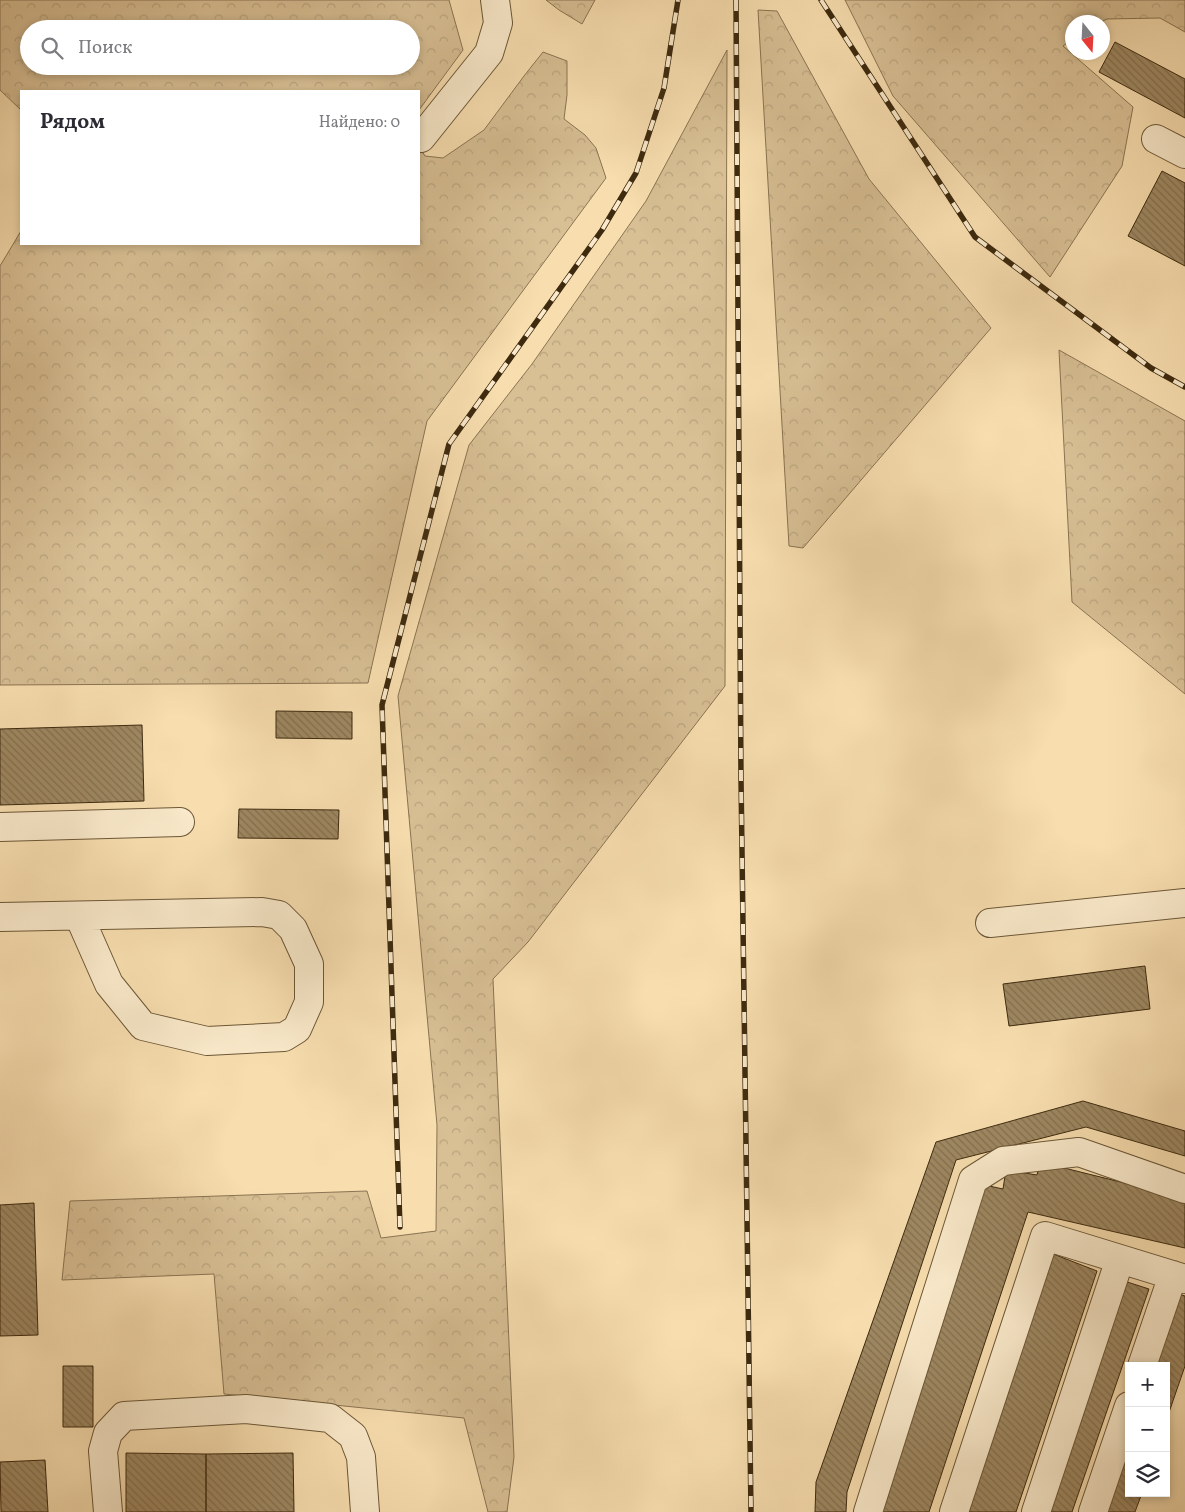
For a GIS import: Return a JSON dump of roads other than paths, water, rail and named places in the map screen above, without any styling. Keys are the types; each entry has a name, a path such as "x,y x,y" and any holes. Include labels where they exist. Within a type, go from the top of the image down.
{"lane":[{"path":"421,138 489,53 498,23 495,0"},
{"path":"1156,139 1185,154"},
{"path":"0,827 180,822"},
{"path":"990,923 1185,903"},
{"path":"0,918 79,916 262,912 279,915 293,929 309,964 309,1002 297,1029 284,1037 207,1041 143,1026 109,984 79,916"},
{"path":"868,1512 973,1180 1003,1161 1079,1152 1185,1189"},
{"path":"954,1512 1045,1236 1179,1277 1144,1362"},
{"path":"1036,1512 1120,1259"},
{"path":"1093,1512 1129,1407"},
{"path":"108,1512 103,1451 108,1433 124,1416 246,1409 330,1418 352,1436 361,1457 365,1512"}],"railway":[{"path":"400,1227 382,705 449,444 602,230 636,173 664,88 678,0"},
{"path":"736,0 741,778 751,1512"},
{"path":"821,0 975,237 1151,368 1185,387"}]}
